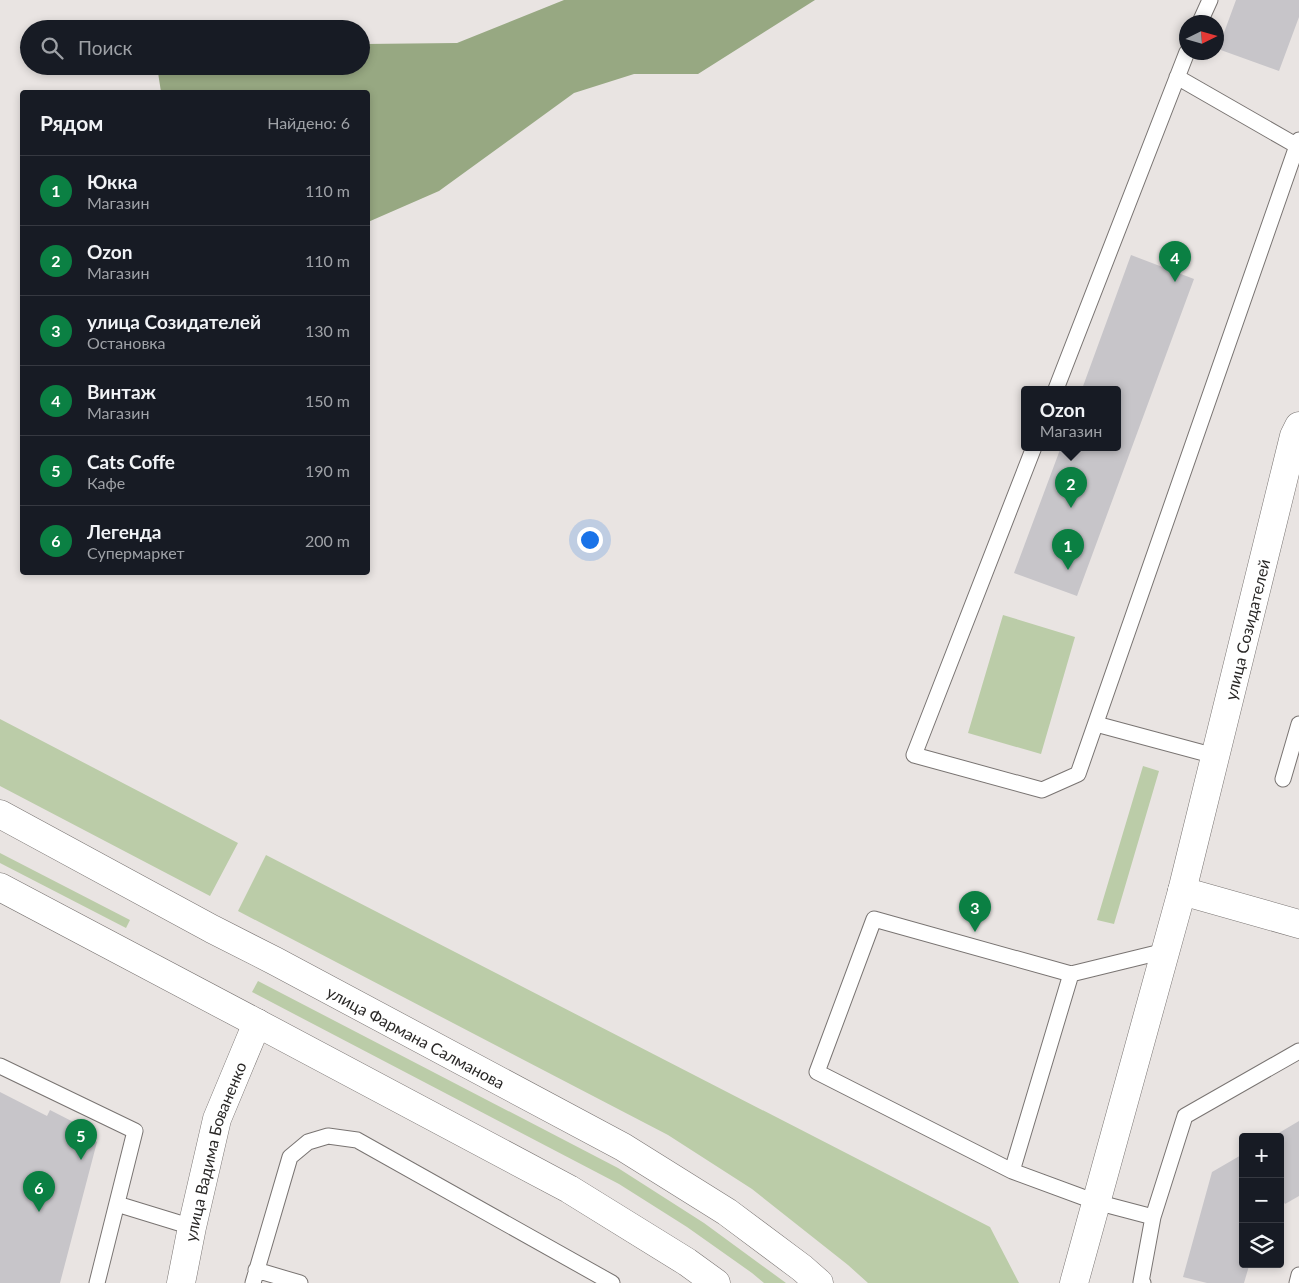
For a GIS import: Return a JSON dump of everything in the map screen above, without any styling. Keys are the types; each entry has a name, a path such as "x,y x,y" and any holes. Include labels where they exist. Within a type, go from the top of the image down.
{"street":[{"name":"улица Созидателей","path":"1074,1283 1182,891 1294,436 1299,426"},
{"name":"улица Фармана Салманова","path":"0,814 623,1147 726,1212 802,1268 819,1283"},
{"path":"0,887 569,1188 687,1262 716,1283"},
{"path":"1182,891 1299,924"},
{"name":"улица Вадима Бованенко","path":"181,1283 217,1119 257,1022"}],"lane":[{"path":"1203,15 1210,0"},
{"path":"1057,386 1184,60"},
{"path":"1032,451 914,755 1042,790 1078,774 1298,145 1177,77"},
{"path":"1096,724 1215,756"},
{"path":"1283,779 1299,724"},
{"path":"1153,1218 1096,1202 1012,1171 817,1072 874,919 1072,974 1165,952"},
{"path":"1012,1171 1072,974"},
{"path":"1143,1283 1141,1282 1153,1218 1185,1116 1299,1051"},
{"path":"0,1066 134,1131 97,1283"},
{"path":"300,1283 255,1277 290,1157 308,1142 328,1136 357,1140 612,1283"},
{"path":"117,1204 192,1227"},
{"path":"1296,1283 1299,1275"}],"green space":[{"path":"564,0 815,0 698,74 634,74 574,93 439,191 370,221 370,90 161,90 158,75 370,75 370,44 457,43"},
{"path":"1003,615 1075,637 1041,754 968,733"},
{"path":"0,719 238,843 210,896 0,786"},
{"path":"1143,766 1159,771 1114,924 1097,920"},
{"path":"0,853 130,920 126,928 0,863"},
{"path":"266,855 990,1227 1019,1283 868,1283 752,1189 668,1135 238,911"},
{"path":"258,981 618,1168 704,1223 786,1283 764,1283 687,1227 619,1184 252,992"}],"building":[{"path":"1236,0 1299,0 1299,17 1279,71 1224,51 1224,33"},
{"path":"1131,255 1194,279 1077,596 1014,573 1060,451 1121,451 1121,386 1083,386"},
{"path":"0,1092 47,1116 50,1110 91,1131 88,1137 97,1142 60,1283 0,1283"},
{"path":"1299,1121 1299,1196 1285,1204 1284,1133 1279,1133"},
{"path":"1239,1156 1239,1268 1248,1268 1244,1283 1207,1283 1183,1277 1212,1172"}],"place":[{"name":"Винтаж","path":"1175,282"},
{"name":"Ozon","path":"1071,508"},
{"name":"Юкка","path":"1068,570"},
{"name":"улица Созидателей","path":"975,932"},
{"name":"Cats Coffe","path":"81,1160"},
{"name":"Легенда","path":"39,1212"}]}
